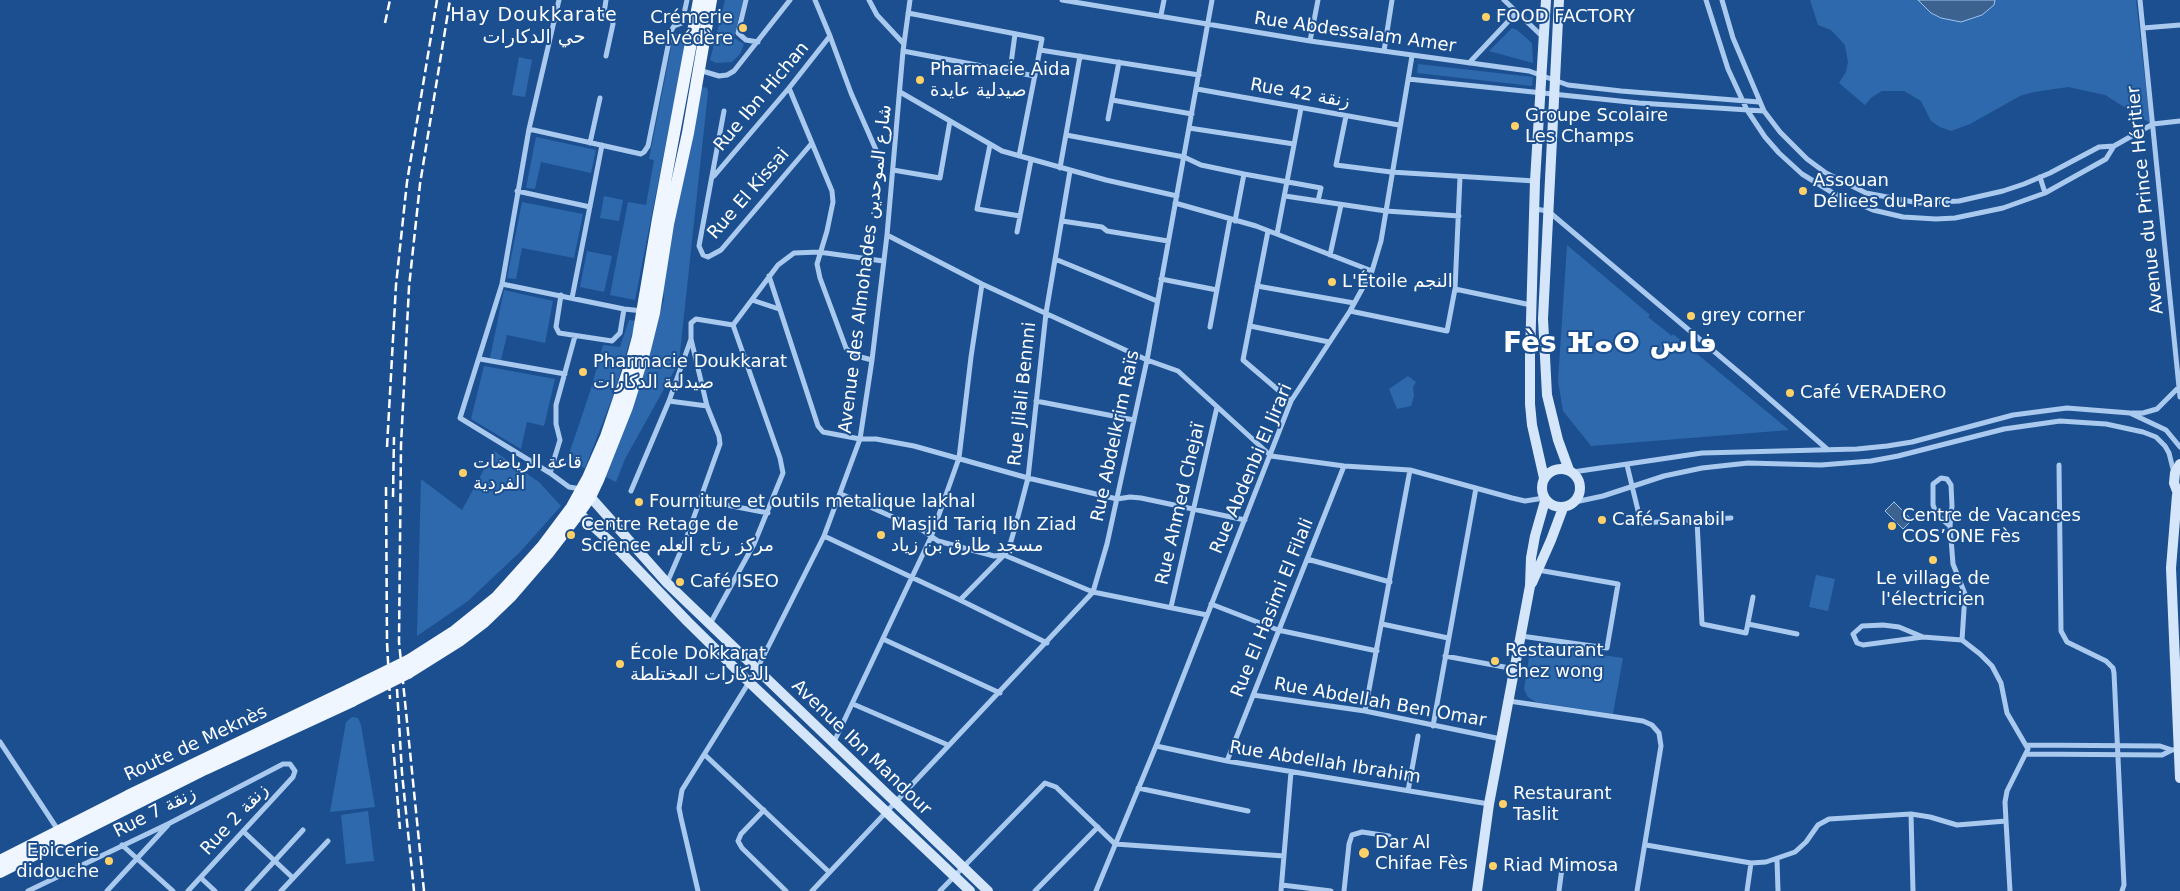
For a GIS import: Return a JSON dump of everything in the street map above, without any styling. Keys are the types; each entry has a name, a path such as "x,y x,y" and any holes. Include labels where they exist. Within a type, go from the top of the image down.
{"main road":[{"path":"587,493 631,364 643,311 658,219 699,0"},
{"path":"587,493 627,407 648,336 711,0"},
{"name":"Route de Meknès","path":"0,861 205,769 459,641 484,622 510,597 548,553 587,493"},
{"name":"Route de Meknès","path":"0,872 61,835"}],"street":[{"path":"559,0 529,129 502,284 460,418 550,472 569,488 587,493"},
{"path":"606,0 604,14 612,18 613,24 606,56"},
{"path":"529,129 641,154 647,149 671,31 674,26 682,23 687,0"},
{"path":"746,0 738,33 746,40 758,42"},
{"path":"698,70 719,76 727,75 742,62 790,0"},
{"path":"815,0 851,93 880,159"},
{"path":"869,0 877,15 904,44"},
{"name":"Avenue des Almohades شارع الموحدين","path":"698,891 680,808 682,790 756,671 824,536 860,439 872,360 887,235 903,51 910,0"},
{"name":"Rue Abdessalam Amer","path":"1062,0 1310,41 1529,72 1568,85 1759,102"},
{"path":"1161,15 1164,0"},
{"name":"Rue Abdelkrim Raïs","path":"812,891 1093,592 1099,578 1147,360 1212,0"},
{"path":"1310,41 1318,0"},
{"path":"1384,51 1392,0"},
{"path":"1504,0 1544,38"},
{"path":"1544,478 1536,449 1530,404 1535,181 1546,0"},
{"path":"1559,0 1543,319 1547,395 1558,440 1571,471 1580,484 1579,494 1575,502"},
{"path":"1706,0 1718,41 1747,110 1770,142 1802,174 1833,193 1873,210 1903,217 1955,218 2003,208 2046,192 2106,159 2114,146"},
{"path":"1722,0 1733,38 1764,112 1792,145 1819,168 1866,193 1919,203 1959,201 2003,191 2040,177 2099,147 2114,146 2153,124 2180,121"},
{"name":"Avenue du Prince Héritier","path":"2140,0 2180,397"},
{"path":"1469,63 1517,12"},
{"path":"908,13 1042,39 1018,156"},
{"path":"2143,28 2180,26"},
{"path":"1010,71 1015,34"},
{"name":"Rue Ibn Hichan","path":"714,176 789,88 830,36"},
{"path":"1040,50 1199,74"},
{"path":"903,51 1035,76"},
{"path":"1060,168 1080,56"},
{"name":"Rue Abdenbi El Jirari","path":"1096,891 1156,746 1271,456 1291,400 1354,304 1377,258 1412,56"},
{"path":"1108,119 1119,62"},
{"path":"1408,79 1639,103 1764,112"},
{"path":"789,88 828,178 833,202 827,231 819,252 817,264 820,278 846,348 853,354 872,360"},
{"name":"Rue 42 زنقة","path":"1197,89 1399,126"},
{"path":"900,92 990,144 1018,156 1070,171 1176,196"},
{"path":"590,143 600,98"},
{"path":"1112,100 1192,114"},
{"path":"1277,234 1301,108"},
{"path":"714,176 724,111"},
{"path":"1346,116 1336,165 1391,172 1535,181"},
{"path":"893,170 940,178 950,121"},
{"path":"1189,128 1294,144"},
{"path":"1066,134 1184,157 1200,165 1321,188 1318,201"},
{"name":"Rue El Kissai","path":"714,176 700,246 703,255 708,257 721,250 812,143"},
{"path":"990,144 978,209 1020,216"},
{"path":"572,298 602,145"},
{"path":"1017,232 1030,160"},
{"name":"Rue Jilali Bennni","path":"960,600 1009,548 1028,478 1046,313 1070,171"},
{"path":"1210,327 1216,290 1244,174"},
{"path":"1350,310 1447,331 1455,289 1460,177"},
{"path":"2040,177 2046,192"},
{"path":"517,191 590,207"},
{"path":"1285,196 1386,211 1459,216"},
{"path":"1175,203 1277,234 1372,271"},
{"path":"1330,255 1341,205"},
{"path":"1534,209 1548,211 1748,380 1827,450"},
{"path":"1062,221 1102,227 1107,231 1168,241"},
{"path":"1268,231 1243,360 1291,400"},
{"path":"887,235 982,284 1147,360 1178,372 1271,456 1344,466 1410,470 1518,500 1545,499"},
{"path":"733,325 769,276 787,257 794,253 819,252 883,260"},
{"path":"1055,259 1158,301"},
{"path":"769,276 820,429 860,439 876,439 959,458 1028,478 1117,499 1141,498 1245,520"},
{"path":"1161,279 1216,290"},
{"path":"502,284 624,309 643,311"},
{"path":"833,744 854,704 932,537 959,458 982,284"},
{"path":"1257,286 1354,304"},
{"path":"1455,289 1531,304"},
{"path":"561,295 557,330 559,333 616,340 620,333 624,309"},
{"path":"752,300 780,309"},
{"path":"666,583 701,500 720,444 691,339 692,320 733,325"},
{"path":"709,625 754,544 782,477 780,458 733,325"},
{"path":"1250,326 1329,342"},
{"path":"550,472 560,440 556,424 556,405 575,336"},
{"path":"631,491 669,401 691,339"},
{"path":"480,359 564,374"},
{"path":"2179,386 2169,399 2157,409 2143,413 2089,409 2041,410 1983,422 1912,442 1857,449 1702,453 1627,465 1571,471 1555,469 1544,478 1541,485 1545,499 1550,505 1563,508 1575,502 1603,496 1664,476 1726,464 1821,464 1871,461 2004,429 2060,421 2091,422 2129,427 2156,437 2169,453 2174,486 2179,497 2171,568 2177,750 2180,778"},
{"path":"1036,400 1134,420"},
{"path":"669,401 708,406"},
{"name":"Rue Ahmed Chejaï","path":"1171,607 1217,408"},
{"path":"2130,413 2166,430 2180,447"},
{"path":"2174,476 2180,464"},
{"path":"1627,465 1641,523 1731,518"},
{"path":"2059,465 2061,631 2071,645 2101,658 2113,668 2124,885 2122,891"},
{"name":"Rue El Hasimi El Filali","path":"1227,761 1344,466"},
{"path":"1365,711 1410,470"},
{"path":"1950,526 1937,514 1933,505 1933,484 1941,478 1947,479 1951,485 1952,506 1950,526 1954,564 1965,594 1962,640"},
{"path":"569,488 575,510"},
{"path":"1433,726 1476,488"},
{"name":"Avenue Ibn Mandour","path":"587,493 666,583 988,891"},
{"path":"841,494 922,530 938,541 994,556 1004,555 1093,592 1208,615"},
{"path":"1477,891 1490,804 1530,586 1534,543 1545,499"},
{"path":"701,500 768,513"},
{"path":"1530,586 1563,508"},
{"name":"Avenue Ibn Mandour","path":"575,510 614,546 749,682 970,891"},
{"path":"1697,520 1702,624 1746,633 1753,597"},
{"path":"824,536 1047,643"},
{"path":"1307,559 1390,582"},
{"path":"1521,636 1607,648 1618,584 1538,570"},
{"path":"1211,604 1278,630 1377,651"},
{"path":"1382,624 1448,638"},
{"path":"1748,624 1797,634"},
{"path":"1923,638 1899,626 1884,625 1862,626 1853,634 1857,643 1862,645 1923,638 1962,640 1980,654 1999,676 2007,712 2026,745 2027,754 2017,768 2007,791 2005,802 2010,891"},
{"path":"883,640 1000,692"},
{"path":"1445,656 1515,669"},
{"name":"Rue Abdellah Ben Omar","path":"1253,695 1365,711 1502,739"},
{"path":"1509,701 1643,721 1655,728 1660,738 1661,746 1637,891"},
{"path":"854,704 948,746"},
{"path":"1408,791 1418,736"},
{"path":"0,742 61,835"},
{"path":"2026,745 2160,746 2177,750"},
{"name":"Rue Abdellah Ibrahim","path":"1156,746 1227,761 1490,804"},
{"path":"2027,754 2162,755 2177,750"},
{"path":"705,755 830,872"},
{"name":"Rue 7 زنقة","path":"28,891 170,823 283,764 286,763 292,766"},
{"name":"Rue 2 زنقة","path":"188,891 293,777 296,772 292,766"},
{"path":"1291,772 1281,888 1330,891"},
{"path":"940,891 1042,783 1056,787 1115,844 1284,856"},
{"path":"1138,788 1248,811"},
{"path":"764,810 741,834 738,841 742,848 786,891"},
{"path":"1646,844 1751,863 1766,862 1795,852 1801,848 1818,826 1829,819 1911,814 1930,817 1957,825 2006,821"},
{"path":"1911,814 1913,891"},
{"path":"109,890 170,823"},
{"path":"1035,891 1098,827"},
{"path":"247,891 303,830"},
{"path":"244,832 293,878"},
{"path":"1344,891 1349,844 1352,835 1362,832 1389,836"},
{"path":"281,891 328,841"},
{"path":"122,846 173,891"},
{"path":"1777,858 1778,891"},
{"path":"1746,891 1751,863"},
{"path":"1559,891 1562,868"},
{"path":"201,878 215,891"}],"shaded area":[{"path":"725,0 743,0 734,38 744,44 740,54 732,62 716,63 710,60"},
{"path":"1810,0 2136,0 2150,123 2105,95 2068,87 2020,96 1970,124 1951,131 1931,121 1921,101 1904,91 1882,91 1872,97 1865,105 1839,83 1846,72 1848,62 1845,45 1831,30 1818,25"},
{"path":"1918,0 1995,0 1994,5 1982,15 1961,22 1941,18 1931,13"},
{"path":"1512,28 1532,43 1533,63 1489,51"},
{"path":"674,33 687,36 635,300 610,295 628,202 646,205 654,160 649,159"},
{"path":"519,57 532,60 525,97 512,95"},
{"path":"1418,64 1533,77 1532,86 1417,73"},
{"path":"698,86 707,88 708,92 679,362 625,459 616,482 600,474 655,333 664,299 661,271"},
{"path":"536,137 596,150 591,173 541,162 535,189 526,188"},
{"path":"604,196 623,200 619,221 600,218"},
{"path":"522,202 583,214 574,258 522,248 516,279 507,278"},
{"path":"1567,245 1650,315 1648,317 1672,336 1673,334 1789,430 1591,446 1563,411 1558,381"},
{"path":"587,251 612,256 604,292 580,287"},
{"path":"504,290 553,301 545,343 507,335 501,360 490,358"},
{"path":"629,320 636,321 613,396 585,468 566,463 590,392 603,345 620,347"},
{"path":"484,366 555,379 544,426 527,422 521,449 471,419"},
{"path":"1408,376 1416,382 1413,387 1414,396 1411,406 1397,409 1389,389"},
{"path":"494,451 539,482 561,506 520,552 468,601 417,636 421,479 462,510"},
{"path":"1894,502 1912,520 1903,529 1885,511"},
{"path":"1816,575 1835,579 1828,611 1809,607"},
{"path":"1531,645 1623,658 1613,714 1536,702 1528,697 1524,689"},
{"path":"352,717 358,718 361,725 375,807 330,812 346,722"},
{"path":"368,811 374,861 346,864 341,815"}],"railway":[{"path":"385,23 390,0"},
{"path":"387,447 396,285 407,182 437,0"},
{"path":"424,891 399,642 401,445 409,287 420,184 450,0"},
{"path":"393,497 394,437"},
{"path":"386,487 387,642 390,699"},
{"path":"397,689 402,773 414,891"},
{"path":"393,744 400,829"}],"place":[{"name":"FOOD FACTORY","path":"1486,17"},
{"name":"Crémerie Belvédère","path":"743,28"},
{"name":"Pharmacie Aida صيدلية عايدة","path":"920,80"},
{"name":"Groupe Scolaire Les Champs","path":"1515,126"},
{"name":"Assouan Délices du Parc","path":"1803,191"},
{"name":"L'Étoile النجم","path":"1332,282"},
{"name":"grey corner","path":"1691,316"},
{"name":"Pharmacie Doukkarat صيدلية الدكارات","path":"583,372"},
{"name":"Café VERADERO","path":"1790,393"},
{"name":"قاعة الرياضات الفردية","path":"463,473"},
{"name":"Fourniture et outils metalique lakhal","path":"639,502"},
{"name":"Café Sanabil","path":"1602,520"},
{"name":"Centre de Vacances COS’ONE Fès","path":"1892,526"},
{"name":"Centre Retage de Science مركز رتاج العلم","path":"571,535"},
{"name":"Masjid Tariq Ibn Ziad مسجد طارق بن زياد","path":"881,535"},
{"name":"Le village de l'électricien","path":"1933,560"},
{"name":"Café ISEO","path":"680,582"},
{"name":"Restaurant Chez wong","path":"1495,661"},
{"name":"École Dokkarat الدكارات المختلطة","path":"620,664"},
{"name":"Restaurant Taslit","path":"1503,804"},
{"name":"Dar Al Chifae Fès","path":"1364,853"},
{"name":"Epicerie didouche","path":"109,861"},
{"name":"Riad Mimosa","path":"1493,866"}],"district":[{"name":"Hay Doukkarate حي الدكارات","path":"534,27"},
{"name":"Fès ⴼⴰⵙ فاس","path":"1610,345"}]}
